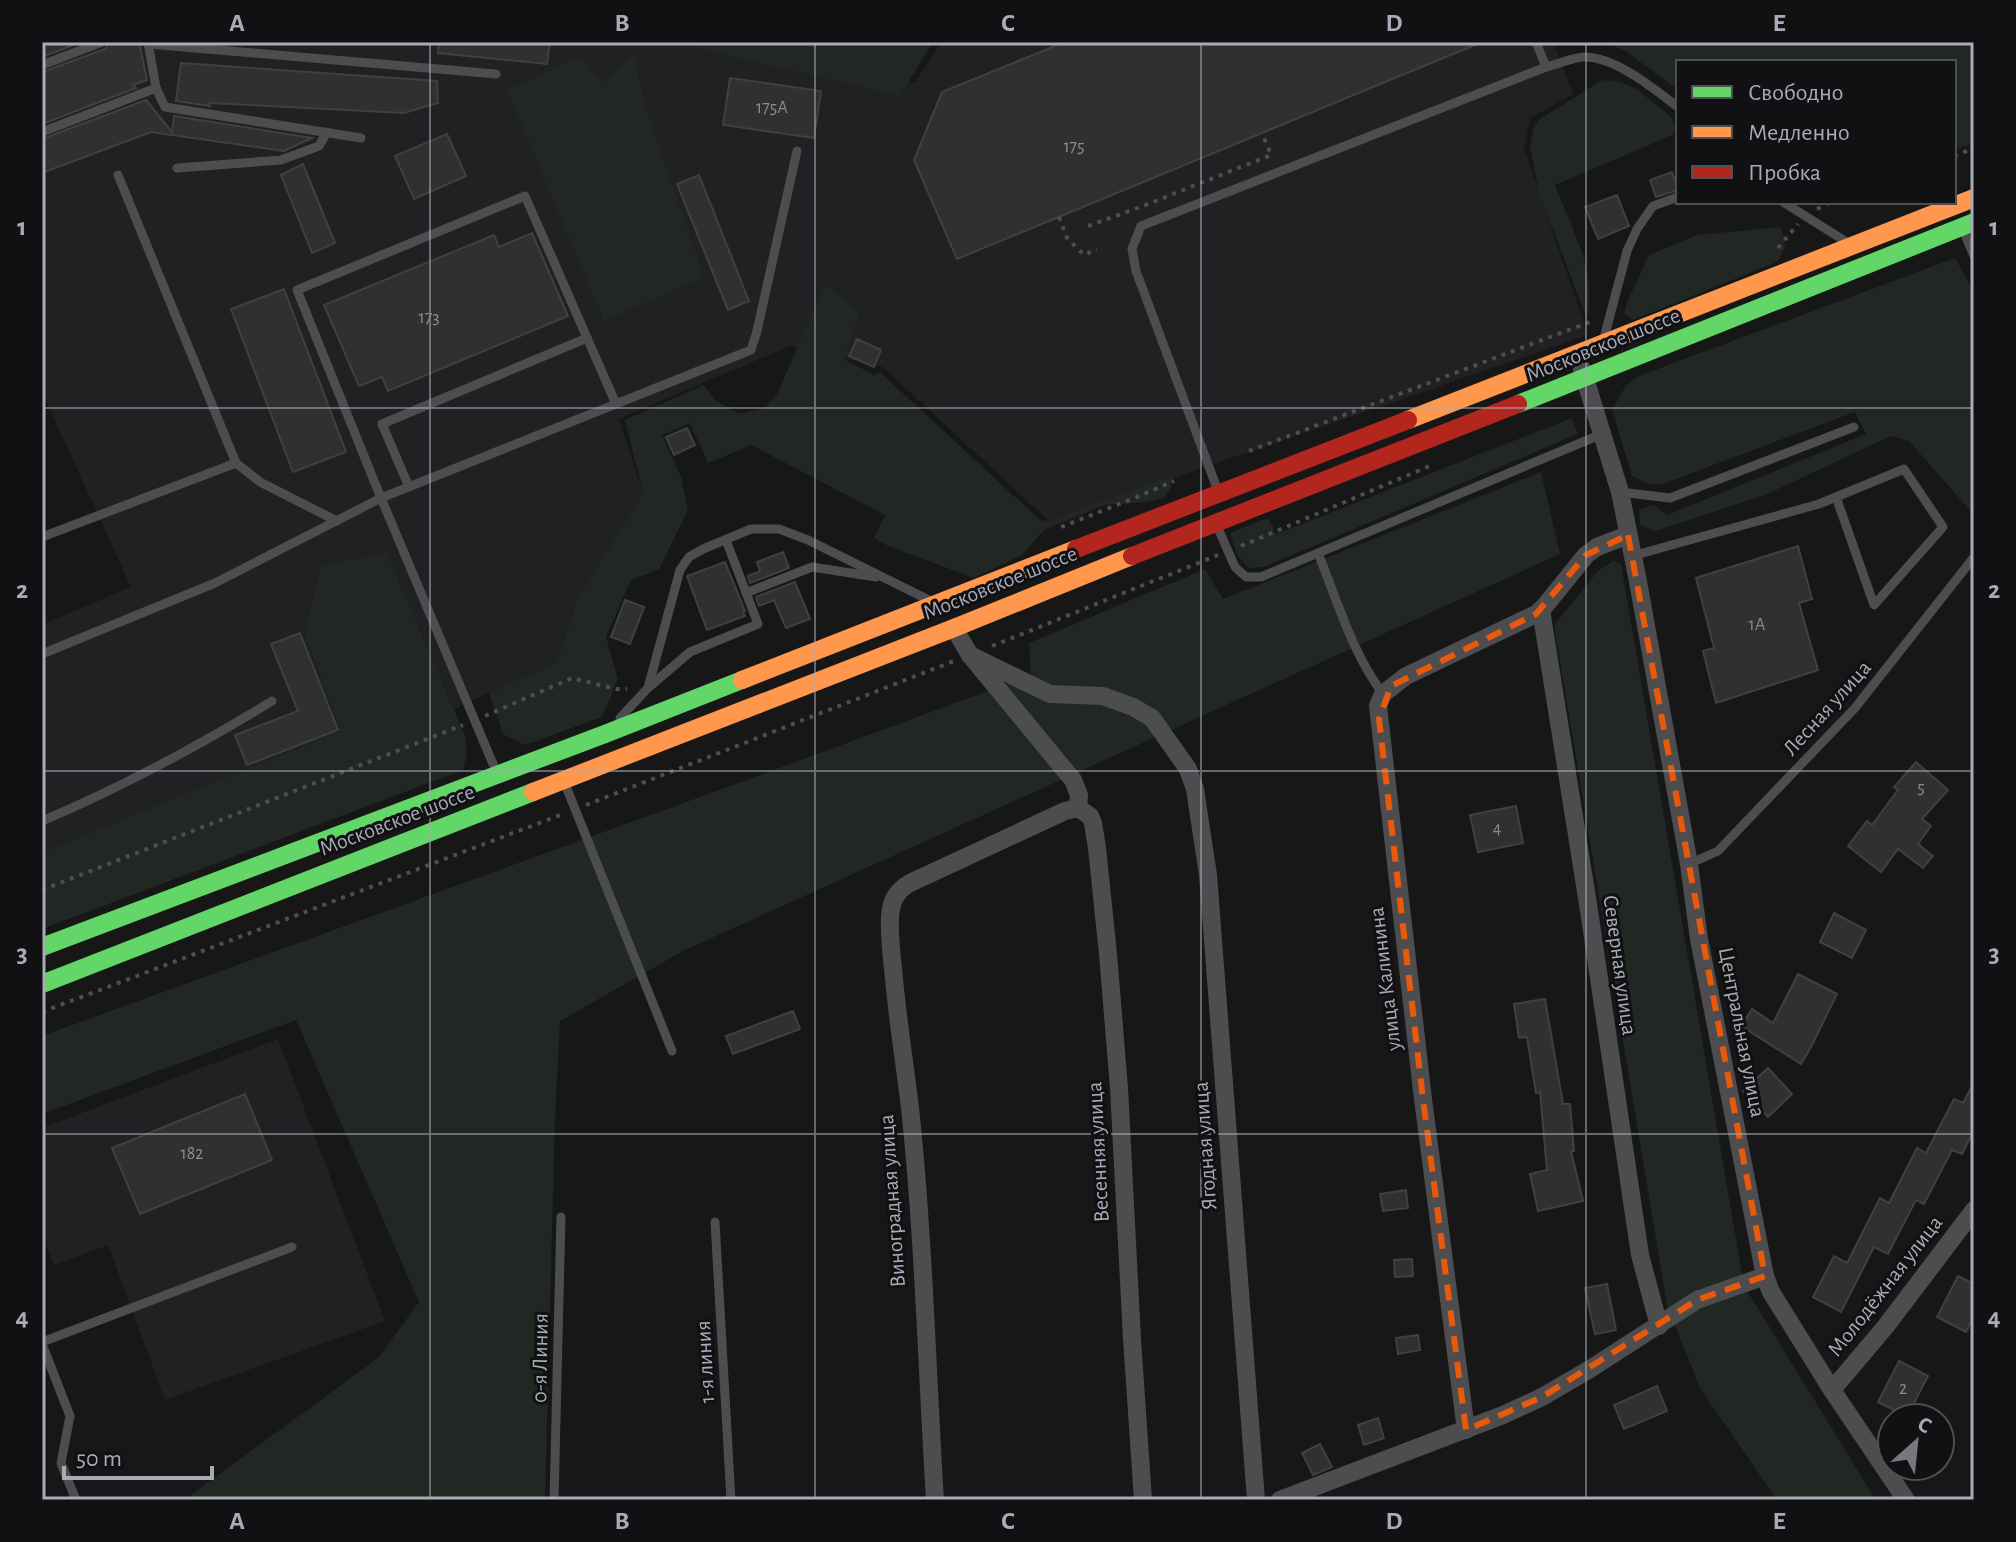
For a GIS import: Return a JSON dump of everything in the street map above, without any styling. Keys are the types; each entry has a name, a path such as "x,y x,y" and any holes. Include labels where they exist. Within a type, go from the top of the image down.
{"main road":[{"name":"Московское шоссе","path":"42,984 954,628 1207,514 1218,494 1974,198"},
{"name":"Московское шоссе","path":"42,947 605,734 936,603 1207,514 1586,378 1968,224"}],"street":[{"name":"Центральная улица","path":"1577,355 1620,492 1689,864 1699,939 1765,1276 1771,1292 1832,1390 1906,1500"},
{"path":"1383,694 1406,676 1538,612 1586,555 1597,547 1628,535"},
{"name":"Северная улица","path":"1538,612 1588,904 1637,1239 1659,1326"},
{"name":"Весенняя улица","path":"954,628 970,655 1073,780 1079,795 1078,808 1090,816 1093,823 1119,1088 1143,1500"},
{"name":"Ягодная улица","path":"970,655 1050,694 1103,696 1152,718 1188,769 1195,789 1208,875 1256,1500"},
{"name":"улица Калинина","path":"1383,694 1378,706 1379,719 1423,1099 1466,1430"},
{"name":"Виноградная улица","path":"935,1500 917,1190 889,932 891,908 901,888 910,883 1065,811 1078,808"},
{"name":"Молодёжная улица","path":"1832,1390 1886,1326 1974,1210"},
{"path":"1280,1500 1466,1430 1542,1397 1697,1300 1765,1276"}],"lane":[{"path":"42,65 102,42"},
{"path":"1536,42 1546,67"},
{"path":"361,138 165,107 156,88 148,43 496,74"},
{"path":"1602,434 1261,577 1246,577 1235,567 1207,514 1218,494 1136,271 1132,249 1141,226 1546,67 1584,57 1614,64 1644,81 1676,105"},
{"path":"42,132 156,88"},
{"path":"177,168 281,160 319,146 327,132"},
{"path":"42,654 215,583 381,498 751,350 797,151"},
{"path":"118,175 236,463 260,482 337,521"},
{"path":"498,774 297,290 525,196 616,404"},
{"path":"1602,345 1627,251 1637,229 1653,206 1676,198"},
{"path":"1786,204 1852,245"},
{"path":"1968,224 1974,256"},
{"path":"409,487 382,424 587,338"},
{"path":"1620,492 1670,498 1854,427"},
{"path":"42,537 236,463"},
{"path":"1632,556 1819,504 1836,497 1904,469 1943,527 1874,605 1836,497"},
{"path":"648,688 680,570 689,557 751,529 779,529 808,540 936,603"},
{"path":"605,734 648,688 690,652 758,624 726,540"},
{"path":"1318,553 1359,656 1383,694"},
{"name":"Лесная улица","path":"1689,864 1718,851 1855,708 1974,557"},
{"path":"746,593 812,567 887,579"},
{"path":"42,821 89,801 272,701"},
{"path":"564,781 672,1051"},
{"name":"0-я Линия","path":"554,1500 561,1217"},
{"name":"1-я линия","path":"715,1222 731,1500"},
{"path":"76,1500 61,1463 70,1416 42,1343 292,1247"}],"path":[{"path":"1088,226 1271,155 1262,133"},
{"path":"1777,249 1805,216 1827,204"},
{"path":"1059,217 1067,238 1084,255 1097,249"},
{"path":"1249,451 1610,314"},
{"path":"1057,529 1174,481"},
{"path":"42,1012 575,809 1280,530"},
{"path":"42,890 476,720 572,678 616,689 648,688"}],"highlighted area":[{"path":"1628,535 1765,1276 1697,1300 1542,1397 1466,1430 1423,1099 1379,719 1391,686 1536,614 1586,555"}],"shaded area":[{"path":"42,42 722,42 915,83 944,42 1553,42 1573,94 1530,118 1524,148 1588,335 1049,521 883,367 790,346 619,419 643,493 578,597 557,662 454,709 387,553 304,632 340,731 42,852 42,625 131,587 42,392"},
{"path":"671,42 933,42 900,96"},
{"path":"1607,42 1974,42 1974,143 1956,149 1956,60 1676,60 1676,89 1628,53"},
{"path":"634,53 644,103 704,277 604,321 507,90 580,56 604,83"},
{"path":"1602,80 1621,82 1638,90 1671,117 1675,126 1673,135 1555,185 1586,267 1589,283 1587,319 1539,193 1530,146 1534,126 1540,119"},
{"path":"1780,227 1784,245 1777,262 1633,320 1624,313 1649,255 1697,235"},
{"path":"1955,258 1974,292 1974,515 1909,441 1891,436 1765,495 1655,531 1640,525 1639,510 1654,505 1667,515 1866,434 1855,412 1660,485 1649,484 1632,476 1612,410 1625,387 1636,377"},
{"path":"825,284 859,313 844,359 874,375 880,372 1040,520 1049,521 1173,475 1171,487 1164,498 1105,505 1044,530 1022,555 974,578 874,538 885,515 751,445 708,463 690,423 662,435 681,477 688,510 659,569 631,580 606,637 618,679 602,717 525,745 503,734 489,693 557,662 578,597 643,493 625,420 704,385 716,401 740,414 765,408 777,394"},
{"path":"1572,418 1578,434 1264,567 1249,568 1237,555 1230,533 1268,518 1276,534"},
{"path":"1541,472 1560,554 683,951 560,1021 545,1500 184,1500 378,1358 419,1302 296,1020 42,1114 42,1036 1031,675 1029,643 1205,569 1223,599"},
{"path":"387,553 465,735 467,754 463,770 42,929 42,852 340,731 304,632 322,565"},
{"path":"1613,561 1621,564 1744,1286 1876,1500 1777,1500 1700,1388 1667,1305 1554,625 1598,571"},
{"path":"278,1039 385,1321 165,1400 108,1245 54,1265 42,1234 42,1128"}],"building":[{"path":"42,42 81,42 42,57"},
{"path":"109,42 139,42 147,80 133,85 136,88 42,124 42,72 105,49"},
{"path":"439,42 550,42 547,64 438,53"},
{"path":"1065,42 1482,42 957,259 914,160 942,92"},
{"path":"181,63 437,81 438,103 404,113 210,103 210,106 176,101"},
{"path":"730,78 821,91 814,138 723,125"},
{"path":"146,100 172,132 174,116 312,138 284,151 151,132 42,173 42,139"},
{"path":"447,134 466,176 414,199 395,156"},
{"path":"303,164 335,243 312,253 281,175"},
{"path":"1672,172 1676,191 1656,197 1650,180"},
{"path":"699,175 749,301 728,310 677,184"},
{"path":"1617,195 1629,226 1598,239 1585,207"},
{"path":"532,233 568,316 388,391 382,377 359,386 324,305 494,235 499,247"},
{"path":"284,289 346,452 293,472 231,309"},
{"path":"857,339 881,350 874,367 849,356"},
{"path":"687,428 695,445 674,455 666,437"},
{"path":"1798,546 1812,599 1799,603 1818,670 1716,703 1703,651 1714,648 1696,578"},
{"path":"783,552 789,568 750,583 748,576 760,571 757,562"},
{"path":"725,562 745,616 707,630 687,576"},
{"path":"795,582 810,619 786,628 774,600 759,606 756,597"},
{"path":"625,600 644,607 630,644 611,637"},
{"path":"300,633 338,730 247,765 235,735 298,711 271,644"},
{"path":"1916,762 1948,790 1922,819 1931,826 1918,844 1933,856 1923,868 1898,849 1881,872 1848,846 1867,821 1872,825 1898,790 1894,787"},
{"path":"1516,806 1523,843 1478,852 1470,815"},
{"path":"1834,913 1866,930 1852,958 1820,942"},
{"path":"1798,974 1837,994 1801,1064 1741,1026 1752,1009 1773,1023"},
{"path":"1545,999 1563,1104 1570,1104 1574,1151 1571,1151 1583,1201 1538,1211 1530,1174 1547,1170 1540,1092 1536,1093 1527,1037 1519,1038 1514,1004"},
{"path":"793,1011 800,1029 733,1054 726,1036"},
{"path":"1768,1068 1792,1094 1768,1117 1743,1091"},
{"path":"1974,1082 1974,1130 1962,1154 1952,1150 1924,1204 1916,1200 1888,1254 1874,1247 1841,1312 1813,1297 1834,1256 1847,1263 1880,1198 1889,1203 1917,1148 1926,1153 1954,1099 1963,1103"},
{"path":"245,1094 272,1160 140,1214 112,1148"},
{"path":"1406,1190 1408,1208 1383,1211 1380,1194"},
{"path":"1412,1259 1413,1276 1395,1277 1394,1260"},
{"path":"1958,1276 1974,1284 1974,1316 1966,1332 1937,1317"},
{"path":"1607,1284 1616,1330 1595,1334 1585,1288"},
{"path":"1418,1335 1420,1350 1398,1354 1396,1338"},
{"path":"1899,1361 1928,1376 1915,1402 1878,1402"},
{"path":"1657,1386 1667,1411 1624,1429 1614,1405"},
{"path":"1378,1418 1384,1438 1364,1445 1358,1425"},
{"path":"1320,1444 1332,1467 1313,1475 1302,1453"}],"traffic: fast":[{"path":"1518,404 1974,222"},
{"path":"42,947 742,680"},
{"path":"42,984 533,792"}],"traffic: slow":[{"path":"1408,420 1974,198"},
{"path":"742,680 1076,549"},
{"path":"533,792 1132,556"}],"traffic: jam":[{"path":"1132,556 1518,404"},
{"path":"1076,549 1408,420"}]}
